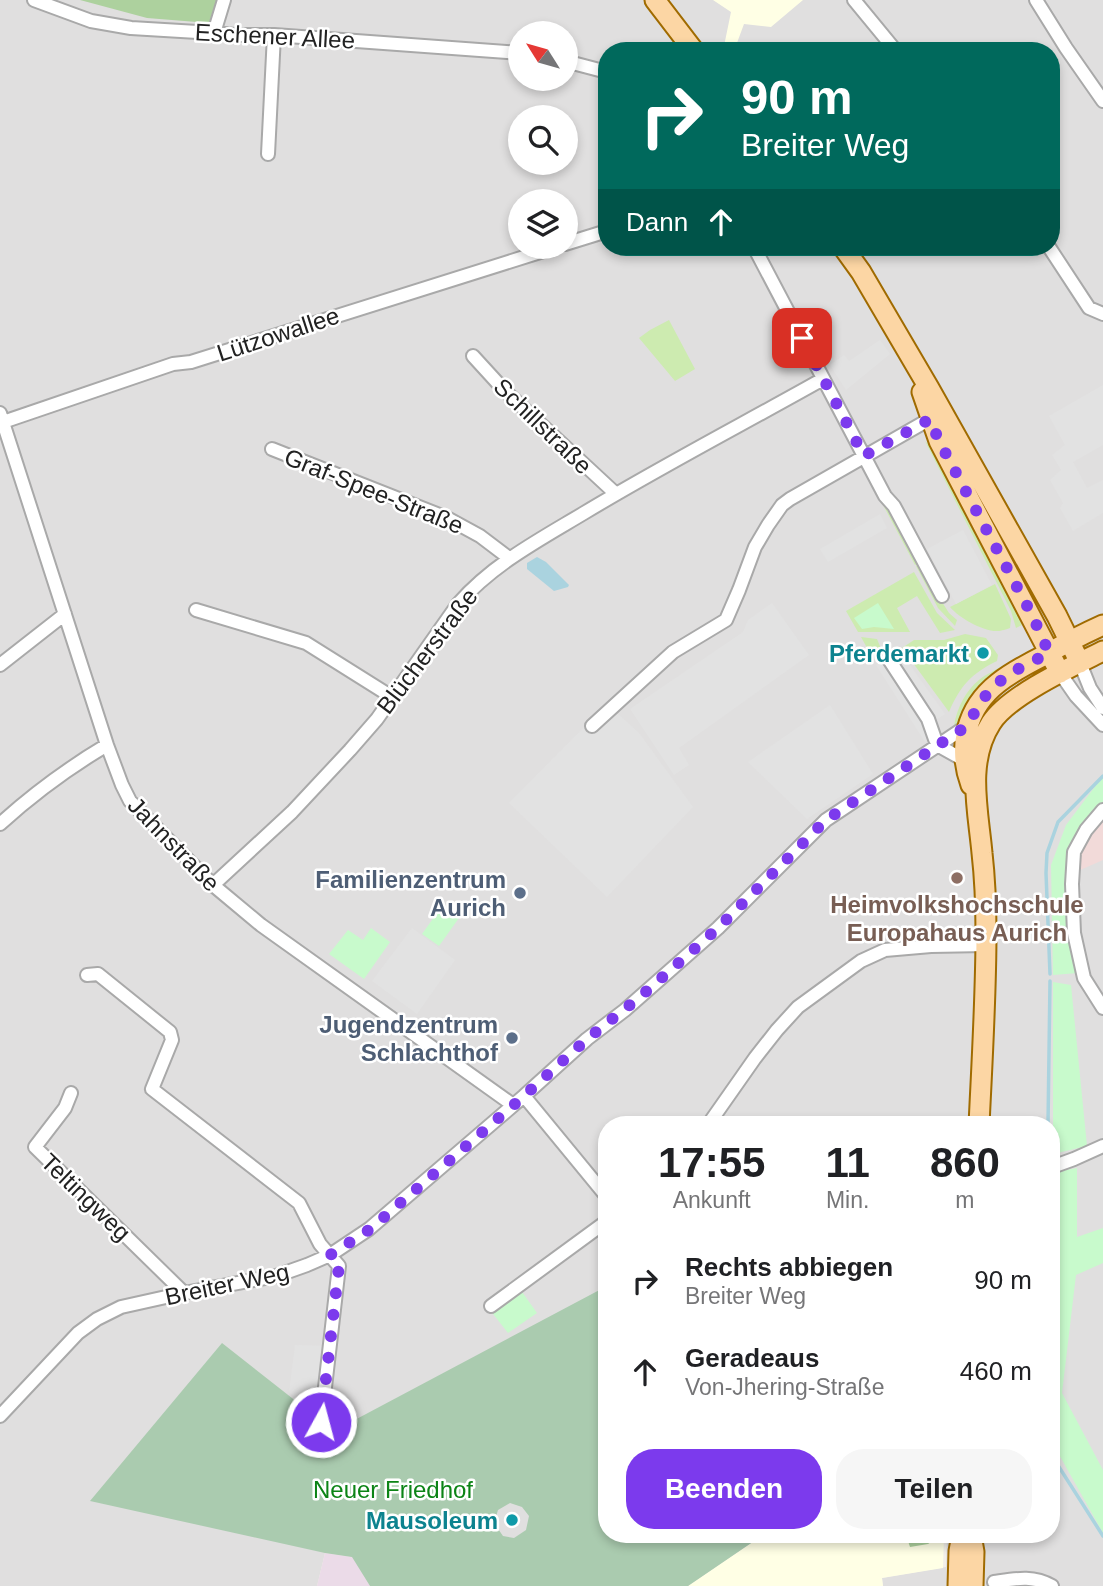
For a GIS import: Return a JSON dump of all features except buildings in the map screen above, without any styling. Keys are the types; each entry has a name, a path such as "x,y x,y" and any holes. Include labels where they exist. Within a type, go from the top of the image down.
{"main road":[{"path":"655,0 687,42"},
{"path":"849,256 915,365 937,415 1070,641 1080,663"},
{"path":"937,415 939,441 1060,673"},
{"path":"979,1116 986,945 984,867 975,796 964,760 967,726 981,701 996,684 1018,669 1103,625"},
{"path":"975,796 979,751 997,715 1014,701 1060,673 1103,651"},
{"path":"958,1586 960,1543"},
{"path":"972,1543 973,1586"}],"street":[{"name":"Eschener Allee","path":"34,0 91,21 131,28 274,35 508,52"},
{"path":"214,33 224,0"},
{"path":"854,0 889,42"},
{"path":"1036,0 1103,101"},
{"path":"268,154 274,35"},
{"path":"578,64 598,70"},
{"path":"578,240 598,234"},
{"path":"759,256 864,456 942,596"},
{"path":"1055,256 1089,307 1103,314"},
{"name":"Lützowallee","path":"1,419 518,259"},
{"name":"Schillstraße","path":"473,356 505,391 616,494"},
{"name":"Blücherstraße","path":"213,885 300,803 350,750 377,719 458,604 509,558 616,494 823,379"},
{"path":"592,726 673,652 726,620 755,547 782,505 937,415"},
{"name":"Jahnstraße","path":"1,419 107,746 130,801 232,903 518,1101 598,1187"},
{"name":"Graf-Spee-Straße","path":"272,449 447,518 480,536 509,558"},
{"path":"196,610 306,643 393,697"},
{"path":"0,665 65,614"},
{"path":"888,658 928,719 939,746 964,760"},
{"path":"1080,663 1090,688 1103,708"},
{"path":"1060,673 1076,696 1103,725"},
{"name":"Breiter Weg","path":"0,1416 78,1333 97,1319 121,1307 276,1276 330,1255 369,1230 718,928 826,820 967,726"},
{"path":"0,824 47,786 107,746"},
{"path":"1103,810 1086,830 1074,852 1072,884 1074,933 1084,978 1103,1007"},
{"path":"714,1116 762,1048 798,1007 861,961 885,950 986,945"},
{"path":"87,975 98,974 170,1032 172,1040 152,1089 299,1203 320,1244 339,1266 321,1422"},
{"name":"Teltingweg","path":"71,1093 65,1108 35,1146 184,1293"},
{"path":"1060,1164 1103,1146"},
{"path":"491,1306 598,1228"},
{"path":"994,1582 1026,1578 1052,1586"}],"shaded area":[{"path":"0,0 1103,0 1103,1586 883,1586 882,1578 946,1567 947,1543 1060,1543 1060,1116 598,1116 598,1543 751,1543 688,1586 370,1586 353,1557 325,1553 317,1586 0,1586"},
{"path":"713,0 803,0 771,27 744,24 737,42 725,42 731,12"},
{"path":"880,340 890,354 846,390 830,365 844,355 849,361"},
{"path":"1103,385 1103,445 1073,462 1087,488 1103,480 1103,513 1073,531 1060,508 1063,503 1050,480 1061,470 1052,455 1065,445 1049,416"},
{"path":"880,514 887,528 828,562 820,549"},
{"path":"963,530 992,585 956,604 927,549"},
{"path":"772,603 809,655 679,748 689,765 674,775 630,709 743,632 748,620"},
{"path":"899,650 945,714 936,720 936,735 925,742 876,665"},
{"path":"607,704 639,733 693,807 607,897 509,803"},
{"path":"830,705 873,774 807,819 748,762"},
{"path":"1103,815 1103,860 1078,871 1079,850"},
{"path":"412,928 455,960 417,1014 372,981"},
{"path":"295,1345 333,1346 325,1421 289,1392"},
{"path":"751,1543 944,1543 943,1568 882,1578 883,1586 688,1586"},
{"path":"325,1553 353,1557 370,1586 317,1586"}],"green space":[{"path":"80,0 217,0 209,23 147,18"},
{"path":"669,320 695,369 675,381 639,338"},
{"path":"925,441 937,456 1022,625 1016,628 1011,611"},
{"path":"865,471 894,513 892,515 920,562 915,565"},
{"path":"918,565 932,592 935,591 949,613 957,620 955,626 938,608 916,566"},
{"path":"914,572 937,613 955,630 940,633 917,596 897,608 910,632 858,632 846,611"},
{"path":"995,584 1011,619 1010,628 992,631 979,627 965,620 950,607"},
{"path":"878,603 894,629 862,629 854,618"},
{"path":"965,634 986,638 998,655 997,661 968,681 949,712 902,648 914,640 944,640"},
{"path":"861,637 877,639 882,651 871,655"},
{"path":"1004,665 1007,667 954,729 959,709 969,690 982,678"},
{"path":"1103,776 1103,804 1070,854 1078,973 1053,975 1051,865 1066,825"},
{"path":"442,906 459,918 439,946 422,934"},
{"path":"371,928 390,942 364,979 329,954 348,930 363,940"},
{"path":"1053,982 1071,985 1087,1146 1060,1152 1060,1116 1053,1116"},
{"path":"1077,1168 1077,1237 1103,1228 1103,1263 1076,1275 1062,1393 1103,1470 1103,1533 1060,1456 1060,1171"},
{"path":"520,1289 537,1313 508,1333 490,1310"},
{"name":"Neuer Friedhof","path":"598,1291 598,1543 751,1543 688,1586 370,1586 352,1557 90,1501 222,1343 334,1431","holes":["510,1503 522,1507 529,1516 526,1530 514,1538 503,1536 494,1523 498,1510"]},
{"path":"909,1543 929,1543 928,1544 910,1547"}],"water":[{"path":"537,557 546,562 568,587 554,591 527,569 527,563"}],"waterway":[{"path":"1050,974 1047,853 1058,822 1103,776"},
{"path":"1048,1116 1050,981"},
{"path":"1060,1469 1103,1536"}],"place":[{"name":"Pferdemarkt","path":"983,653"},
{"name":"Heimvolkshochschule Europahaus Aurich","path":"957,878"},
{"name":"Familienzentrum Aurich","path":"520,893"},
{"name":"Jugendzentrum Schlachthof","path":"512,1038"},
{"name":"Mausoleum","path":"512,1520"}],"route":[{"path":"321,1422 339,1266 330,1255 369,1230 587,1039 640,997 718,928 826,820 967,726 975,709 996,684 1049,653 930,419 864,456 802,338"}]}
